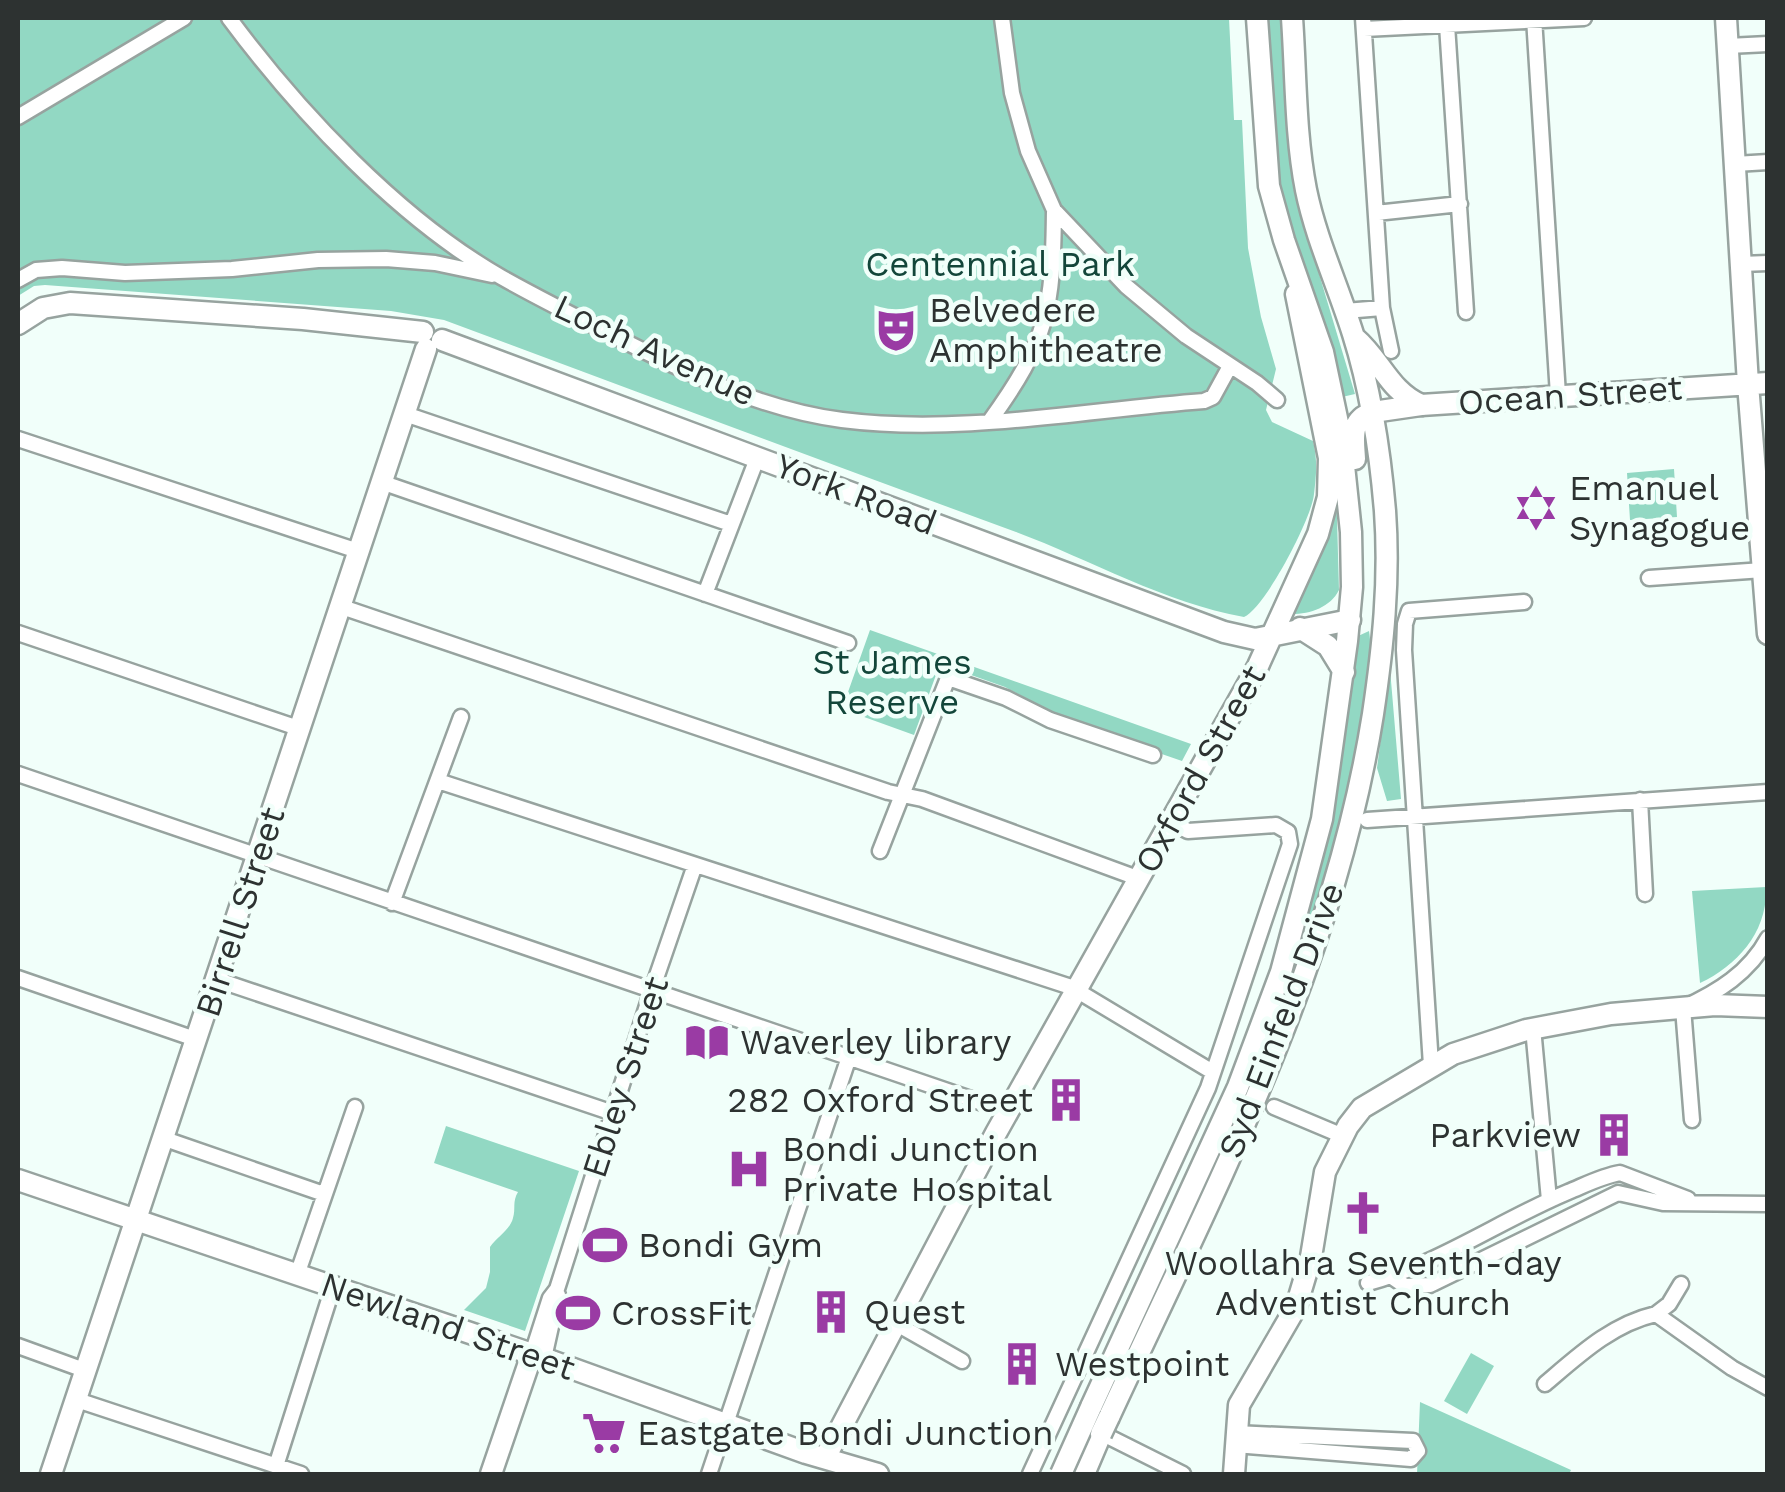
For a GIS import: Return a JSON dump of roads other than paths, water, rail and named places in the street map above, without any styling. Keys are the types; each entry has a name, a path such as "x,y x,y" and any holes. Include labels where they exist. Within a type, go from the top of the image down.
{"main road":[{"path":"1257,18 1270,186 1324,426 1330,480 1321,528 1272,635"},
{"path":"1284,240 1323,352 1348,500 1350,620 1364,618 1373,611 1386,539 1372,412 1354,336 1306,191 1292,18"},
{"path":"1726,18 1741,264 1758,383 1768,634"},
{"name":"York Road","path":"21,316 57,305 85,304 356,324 430,340 758,456 1224,632 1253,639 1272,635"},
{"path":"1354,336 1370,351 1396,390 1421,404"},
{"name":"Birrell Street","path":"55,1474 430,340"},
{"name":"Ocean Street","path":"1372,412 1421,404 1758,383"},
{"path":"1348,500 1357,474 1354,428 1357,420 1372,412"},
{"name":"Syd Einfeld Drive","path":"1061,1474 1096,1421 1282,1040 1324,920 1368,743 1384,628 1386,539"},
{"name":"Oxford Street","path":"821,1466 1009,1112 1272,635 1350,620"},
{"name":"Syd Einfeld Drive","path":"1084,1474 1096,1421 1238,1087 1281,972 1322,820 1350,620"},
{"path":"1300,628 1328,646 1344,672"},
{"path":"1715,1005 1737,998 1768,996"},
{"path":"1242,1474 1238,1405 1296,1307 1311,1257 1325,1172 1362,1108 1431,1066 1477,1045 1533,1028 1611,1014 1715,1005 1768,1007"},
{"name":"Newland Street","path":"18,1180 538,1356 726,1425 821,1466 878,1474"},
{"name":"Ebley Street","path":"490,1474 538,1356"},
{"name":"Ebley Street","path":"505,1474 538,1356"},
{"path":"1234,1474 1239,1440"}],"street":[{"path":"18,117 184,18"},
{"name":"Loch Avenue","path":"229,18 266,68 389,194 499,276 706,382 780,406 841,420 988,422 1204,401 1213,396 1230,366"},
{"path":"1002,18 1012,93 1028,151 1054,210 1126,286 1186,336 1277,400"},
{"path":"1391,351 1382,308 1363,23 1584,18"},
{"path":"1534,19 1558,395"},
{"path":"1447,24 1466,312"},
{"path":"1728,46 1768,44"},
{"path":"1735,164 1768,162"},
{"path":"1376,213 1460,204"},
{"path":"988,422 1023,372 1047,315 1053,280 1054,210"},
{"path":"18,280 36,270 62,268 125,273 386,259 435,263 499,276"},
{"path":"1741,264 1768,263"},
{"path":"1345,311 1382,308"},
{"path":"405,414 731,524"},
{"path":"18,439 361,552"},
{"path":"706,594 758,456"},
{"path":"384,483 848,642"},
{"path":"1649,578 1764,570"},
{"path":"1431,1066 1404,639 1409,611 1524,602"},
{"path":"342,607 922,799 1140,878"},
{"path":"18,633 301,729"},
{"path":"880,851 948,678 1006,698 1050,720 1153,755"},
{"path":"392,903 461,717"},
{"path":"18,774 1009,1112"},
{"path":"438,781 1076,990 1211,1071"},
{"path":"1367,820 1768,792"},
{"path":"1640,800 1645,894"},
{"path":"1030,1474 1208,1088 1290,838 1286,829 1272,824 1188,830 1171,822"},
{"name":"Ebley Street","path":"538,1356 695,864"},
{"path":"1692,1120 1683,1008 1740,974 1768,938"},
{"path":"18,978 198,1040"},
{"path":"218,980 614,1113"},
{"path":"1533,1028 1549,1200"},
{"path":"708,1474 850,1057"},
{"path":"298,1274 354,1107"},
{"path":"1274,1107 1343,1136"},
{"path":"165,1139 324,1194"},
{"path":"1368,1283 1392,1276 1549,1200 1620,1173 1694,1201"},
{"path":"1392,1276 1406,1286 1430,1286 1618,1193 1663,1203 1768,1204"},
{"path":"1545,1384 1591,1344 1642,1317 1656,1314 1669,1304 1681,1284"},
{"path":"276,1466 333,1287"},
{"path":"1656,1314 1732,1368 1768,1388"},
{"path":"895,1323 962,1360"},
{"path":"18,1346 87,1370"},
{"path":"77,1400 301,1474"},
{"path":"1058,1411 1096,1421 1183,1474"},
{"path":"1239,1440 1413,1441 1418,1451 1411,1459 1239,1440"}],"place":[{"name":"Belvedere Amphitheatre","path":"896,330"},
{"name":"Emanuel Synagogue","path":"1536,508"},
{"name":"Waverley library","path":"707,1042"},
{"name":"282 Oxford Street","path":"1066,1100"},
{"name":"Parkview","path":"1614,1135"},
{"name":"Bondi Junction Private Hospital","path":"749,1169"},
{"name":"Woollahra Seventh-day Adventist Church","path":"1363,1213"},
{"name":"Bondi Gym","path":"605,1245"},
{"name":"Quest","path":"831,1312"},
{"name":"CrossFit","path":"578,1313"},
{"name":"Westpoint","path":"1022,1364"},
{"name":"Eastgate Bondi Junction","path":"604,1433"}],"park label":[{"name":"Centennial Park","path":"1000,264"},
{"name":"St James Reserve","path":"892,682"}]}
